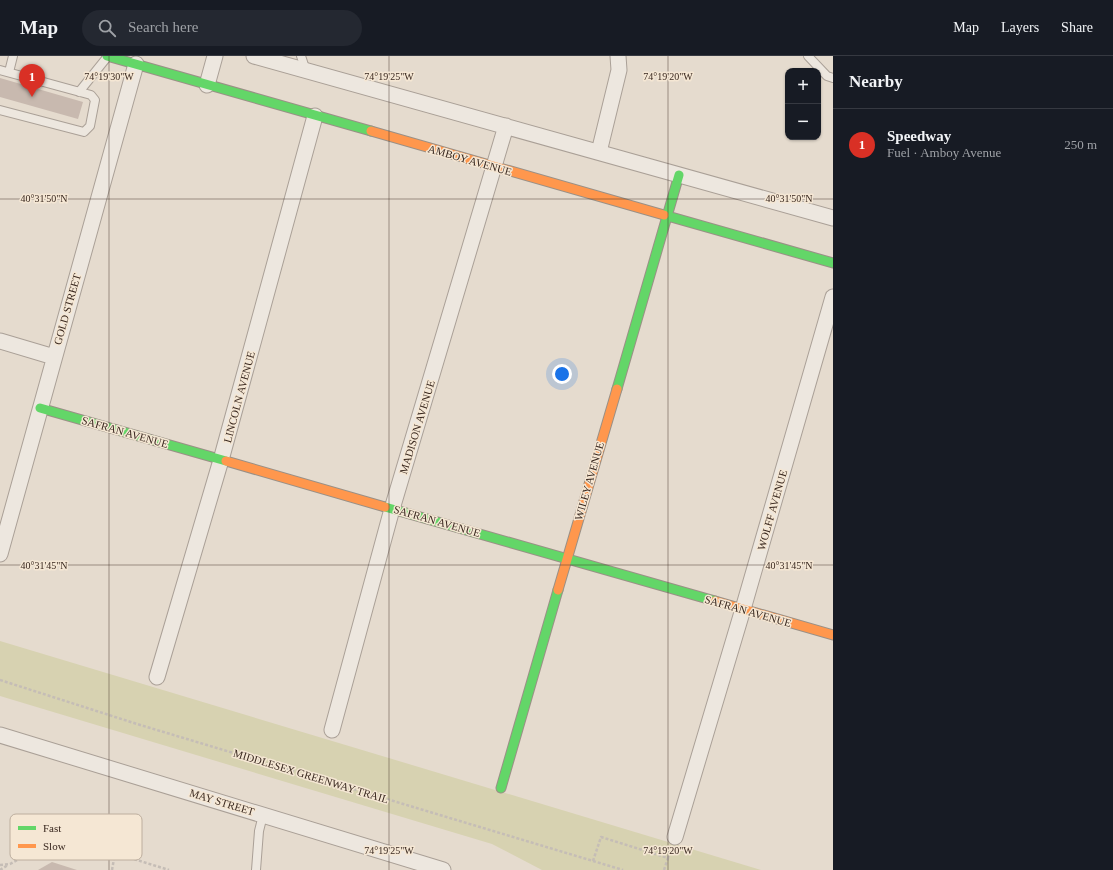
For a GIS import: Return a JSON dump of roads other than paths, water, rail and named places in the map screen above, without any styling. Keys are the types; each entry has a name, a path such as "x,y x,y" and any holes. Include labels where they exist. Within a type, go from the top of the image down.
{"street":[{"name":"AMBOY AVENUE","path":"108,56 833,263"},
{"path":"208,85 215,56"},
{"path":"254,56 833,218"},
{"path":"599,152 619,70 618,56"},
{"name":"GOLD STREET","path":"0,554 3,531 40,408 136,64"},
{"name":"LINCOLN AVENUE","path":"157,677 221,460 315,116"},
{"name":"MADISON AVENUE","path":"332,730 392,509 506,126"},
{"name":"WILEY AVENUE","path":"501,788 566,559 679,175"},
{"name":"WOLFF AVENUE","path":"675,837 743,609 833,297"},
{"path":"0,341 54,357"},
{"name":"SAFRAN AVENUE","path":"40,408 833,635"},
{"name":"MAY STREET","path":"0,735 443,870"}],"lane":[{"path":"9,72 14,56"},
{"path":"79,92 108,56"},
{"path":"301,56 306,71"},
{"path":"808,56 827,76 833,78"},
{"path":"0,70 91,95 96,100 90,126 84,132 78,132 0,110"},
{"path":"256,870 259,831 263,815"}],"place":[{"name":"Speedway","path":"32,97"}]}
